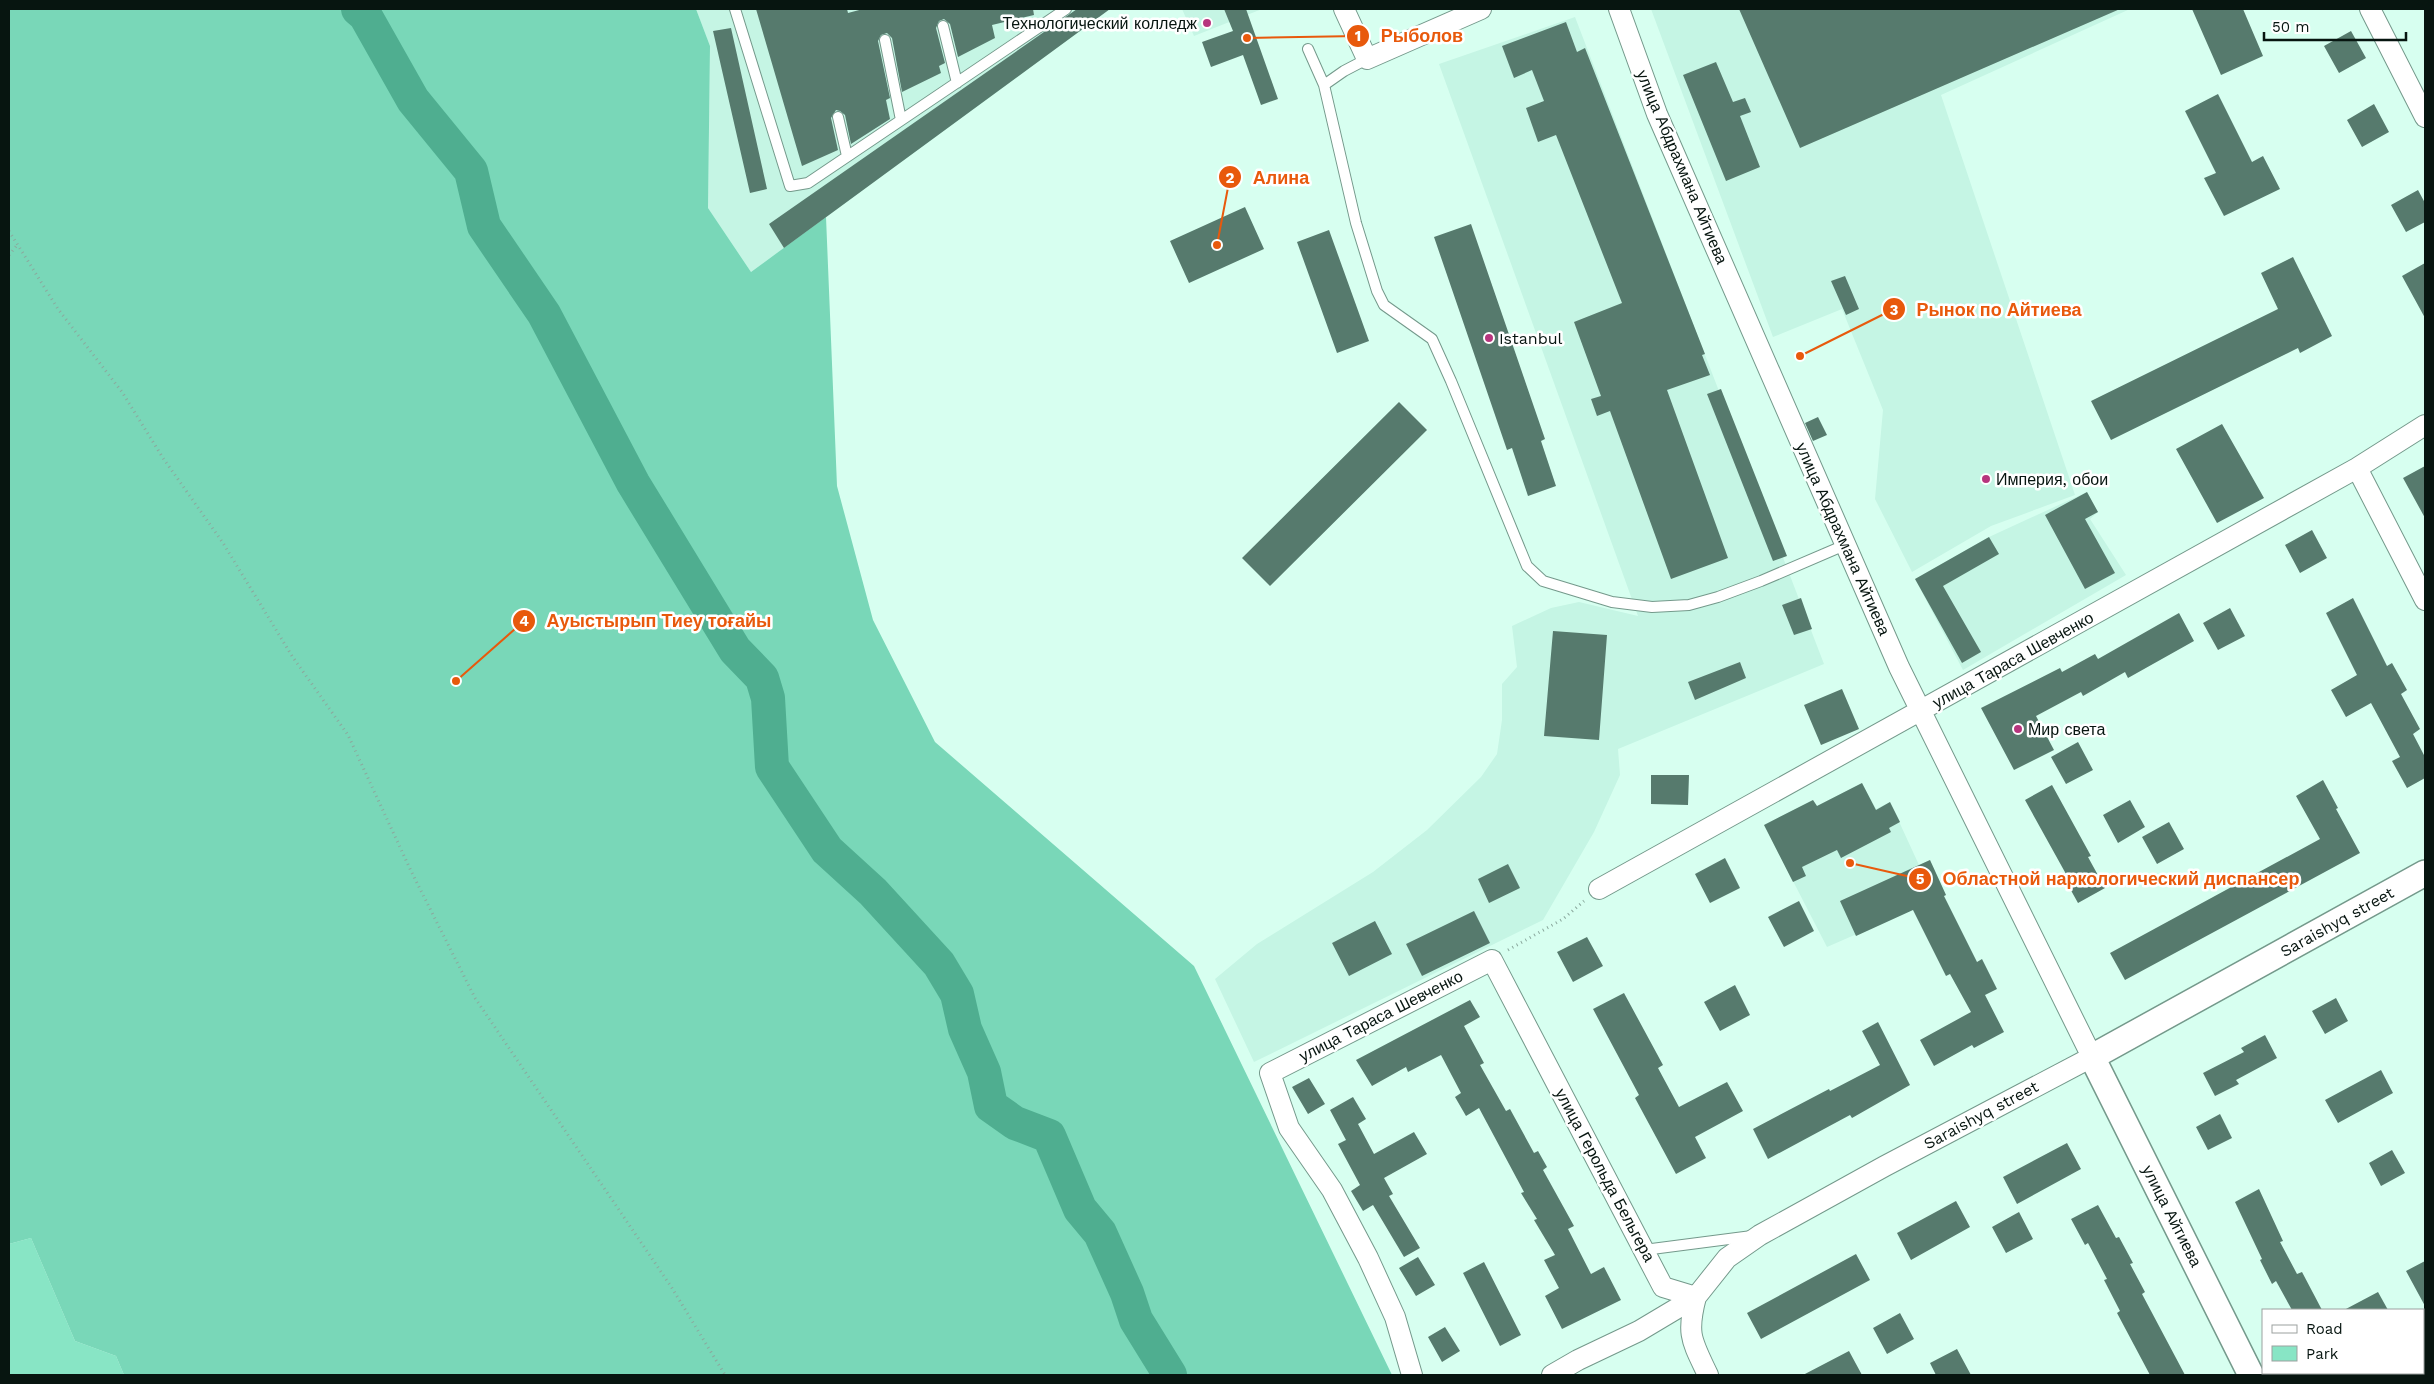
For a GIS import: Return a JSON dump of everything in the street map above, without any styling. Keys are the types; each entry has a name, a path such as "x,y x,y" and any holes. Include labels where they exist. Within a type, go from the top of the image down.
{"street":[{"path":"1344,9 1367,59 1481,9"},
{"name":"улица Абдрахмана Айтиева","path":"1619,9 1657,114 1920,712 2092,1057"},
{"path":"2370,9 2425,117"},
{"name":"улица Тараса Шевченко","path":"1599,889 2357,468 2425,425"},
{"path":"2357,468 2425,600"},
{"name":"Saraishyq street","path":"1552,1375 1578,1360 1639,1331 1696,1296 1727,1258 1760,1235 1885,1166 2092,1057 2425,873"},
{"name":"улица Тараса Шевченко","path":"1412,1375 1395,1317 1368,1258 1332,1190 1289,1128 1270,1073 1492,960"},
{"name":"улица Герольда Бельгера","path":"1492,960 1664,1287 1696,1296"},
{"name":"улица Айтиева","path":"2092,1057 2252,1375"},
{"path":"1696,1296 1691,1318 1691,1339 1708,1375"}],"lane":[{"path":"736,9 790,186 808,183 1066,9"},
{"path":"943,26 956,83"},
{"path":"885,40 901,120"},
{"path":"1308,49 1324,85 1356,223 1377,291 1384,305 1432,340 1451,381 1527,566 1543,581 1612,602 1652,607 1689,604 1761,581 1845,544"},
{"path":"1324,85 1344,71 1367,59"},
{"path":"838,117 847,156"},
{"path":"1644,1250 1760,1235"}],"path":[{"path":"9,231 58,309 122,392 163,458 223,543 292,656 348,736 411,871 475,998 672,1288 725,1375"},
{"path":"9,255 18,244"},
{"path":"1492,960 1563,919 1599,889"}],"shaded area":[{"path":"696,9 1110,9 751,272 708,208 710,46"},
{"name":"Технологический колледж","path":"1182,9 1262,9 1194,36"},
{"path":"1651,9 2130,9 1941,95 2075,495 1991,526 1912,572 1875,499 1883,410 1842,309 1773,337"},
{"path":"1575,17 1824,664 1618,749 1620,775 1594,832 1543,920 1254,1062 1215,979 1257,944 1373,872 1427,830 1481,777 1497,754 1502,720 1502,684 1517,667 1512,626 1551,608 1579,602 1638,616 1439,64"},
{"path":"2087,492 2098,512 2090,519 2126,575 1963,670 1915,579 1989,537"},
{"path":"1862,783 1876,809 1890,802 1919,865 1930,860 1946,895 1827,947 1764,825 1813,800 1817,806"}],"green space":[{"path":"9,9 696,9 710,46 708,208 751,272 826,217 837,486 873,620 935,742 1194,966 1392,1375 124,1375 116,1356 75,1341 31,1238 9,1244"},
{"path":"31,1238 75,1341 116,1356 124,1375 9,1375 9,1244"}],"building":[{"path":"756,9 847,9 848,13 863,9 1033,9 1034,15 992,25 995,38 958,57 950,24 944,19 939,21 936,28 945,63 939,66 941,73 902,92 892,38 887,33 881,35 878,41 890,98 886,100 890,119 851,144 845,115 836,110 831,118 838,150 802,166"},
{"path":"1077,9 1110,9 784,248 769,224"},
{"path":"1224,9 1246,9 1278,99 1261,105 1243,55 1211,67 1202,42 1233,31"},
{"path":"1739,9 2120,9 1800,148"},
{"path":"2192,9 2243,9 2263,56 2221,75"},
{"path":"1566,22 1577,52 1585,48 1705,354 1702,355 1710,375 1667,390 1728,558 1671,579 1610,411 1597,416 1591,399 1601,396 1574,322 1622,303 1556,135 1538,142 1526,108 1544,101 1532,70 1514,78 1502,46"},
{"path":"731,28 767,189 750,193 713,31"},
{"path":"2351,31 2366,58 2339,73 2324,46"},
{"path":"1716,62 1733,102 1745,98 1751,112 1740,116 1760,167 1726,181 1683,75"},
{"path":"2218,94 2252,162 2263,156 2280,189 2224,216 2204,178 2216,173 2185,111"},
{"path":"2374,104 2389,132 2362,147 2347,120"},
{"path":"2418,190 2425,203 2425,222 2406,232 2391,205"},
{"path":"1245,207 1264,249 1189,283 1170,241"},
{"name":"Istanbul","path":"1471,224 1545,439 1541,441 1556,486 1528,496 1512,448 1507,450 1434,237"},
{"path":"1329,230 1369,341 1337,353 1297,242"},
{"path":"2293,257 2332,336 2300,353 2298,348 2111,440 2091,401 2278,309 2261,273"},
{"path":"2425,263 2425,318 2402,276"},
{"path":"1845,276 1859,309 1846,315 1831,281"},
{"path":"1721,389 1787,556 1773,561 1707,394"},
{"path":"1399,402 1427,430 1270,586 1242,558"},
{"path":"1818,417 1827,435 1813,441 1805,423"},
{"path":"2222,424 2264,498 2217,523 2176,449"},
{"path":"2425,466 2425,518 2403,478"},
{"path":"2087,492 2098,512 2085,519 2115,573 2085,589 2045,515"},
{"path":"2312,530 2327,558 2300,573 2285,545"},
{"path":"1989,537 1999,554 1943,586 1981,652 1962,663 1915,579"},
{"path":"1801,598 1812,629 1794,635 1782,605"},
{"path":"2353,598 2387,666 2392,663 2407,690 2401,694 2420,729 2413,734 2425,757 2425,778 2407,788 2392,761 2400,757 2371,703 2346,717 2331,690 2357,675 2326,613"},
{"path":"2230,608 2245,636 2218,650 2203,623"},
{"path":"2179,613 2194,641 2128,678 2125,672 2083,696 2081,692 2036,716 2054,750 2014,770 1981,708 2060,668 2062,672 2095,654 2098,659"},
{"path":"1553,631 1607,635 1599,740 1544,736"},
{"path":"1740,662 1746,678 1695,700 1688,682"},
{"path":"1842,689 1859,729 1821,745 1804,705"},
{"path":"2078,742 2093,770 2066,784 2051,757"},
{"path":"1651,775 1689,775 1688,805 1651,804"},
{"path":"2323,780 2338,808 2336,809 2360,853 2125,980 2110,953 2320,839 2296,796"},
{"path":"1862,783 1876,810 1890,802 1900,822 1889,828 1891,832 1841,858 1837,850 1802,867 1806,876 1793,882 1764,825 1813,800 1817,806"},
{"path":"2052,785 2091,856 2088,857 2105,888 2078,903 2063,876 2066,874 2025,800"},
{"path":"2130,800 2145,827 2118,843 2103,815"},
{"path":"2169,822 2184,849 2157,864 2142,837"},
{"path":"1725,858 1740,888 1710,903 1695,874"},
{"path":"1930,860 1946,895 1944,896 1977,962 1982,959 1997,989 1985,995 2004,1032 1974,1048 1972,1045 1934,1066 1920,1040 1971,1012 1950,974 1946,976 1913,910 1856,936 1840,901"},
{"path":"1508,864 1520,888 1489,903 1478,879"},
{"path":"1799,901 1814,931 1784,947 1768,917"},
{"path":"1474,911 1490,943 1422,976 1406,944"},
{"path":"1375,921 1392,954 1349,976 1332,943"},
{"path":"1587,937 1603,966 1573,982 1557,952"},
{"path":"1735,985 1750,1015 1720,1031 1704,1002"},
{"path":"1624,993 1663,1065 1658,1068 1679,1107 1727,1082 1743,1111 1695,1137 1706,1158 1676,1174 1635,1098 1639,1095 1593,1009"},
{"path":"2336,998 2348,1021 2325,1034 2312,1011"},
{"path":"1470,1000 1480,1017 1464,1026 1484,1063 1480,1065 1506,1111 1510,1109 1534,1153 1538,1151 1547,1167 1543,1170 1574,1226 1568,1229 1591,1274 1604,1267 1621,1300 1562,1329 1545,1296 1559,1288 1544,1260 1555,1255 1534,1220 1537,1219 1521,1193 1524,1192 1479,1108 1466,1116 1455,1097 1461,1093 1441,1055 1408,1072 1406,1067 1372,1086 1356,1060"},
{"path":"1878,1022 1910,1085 1852,1118 1850,1115 1768,1159 1753,1129 1829,1089 1830,1091 1880,1065 1862,1031"},
{"path":"2265,1035 2277,1058 2236,1080 2239,1084 2215,1096 2203,1073 2244,1052 2241,1048"},
{"path":"2381,1070 2393,1093 2338,1123 2325,1100"},
{"path":"1309,1078 1325,1104 1308,1114 1292,1087"},
{"path":"1353,1097 1366,1119 1358,1124 1374,1154 1414,1132 1427,1154 1384,1178 1393,1194 1389,1196 1420,1248 1404,1257 1373,1205 1363,1211 1351,1191 1360,1185 1338,1144 1346,1140 1330,1110"},
{"path":"2220,1114 2232,1138 2208,1150 2196,1127"},
{"path":"2067,1143 2081,1169 2017,1204 2003,1177"},
{"path":"2392,1150 2405,1173 2381,1186 2369,1163"},
{"path":"2259,1189 2283,1241 2280,1242 2297,1274 2302,1272 2321,1309 2291,1309 2276,1281 2272,1284 2235,1202"},
{"path":"1956,1201 1970,1227 1911,1260 1897,1233"},
{"path":"2098,1205 2116,1238 2119,1237 2133,1263 2130,1264 2145,1292 2142,1294 2185,1375 2150,1375 2117,1313 2120,1311 2104,1280 2107,1279 2088,1243 2085,1245 2071,1219"},
{"path":"2019,1212 2033,1239 2006,1253 1992,1227"},
{"path":"1856,1254 1870,1280 1761,1339 1747,1313"},
{"path":"1418,1257 1435,1285 1416,1296 1399,1268"},
{"path":"2425,1261 2425,1306 2406,1271"},
{"path":"1484,1262 1521,1335 1500,1346 1463,1273"},
{"path":"2378,1292 2387,1309 2346,1309"},
{"path":"1900,1313 1914,1339 1887,1354 1873,1328"},
{"path":"1445,1327 1460,1351 1442,1362 1428,1337"},
{"path":"1957,1349 1971,1375 1936,1375 1930,1363"},
{"path":"1849,1351 1862,1375 1803,1375"}],"waterway":[{"path":"358,9 365,15 413,100 471,171 484,226 544,314 633,483 735,650 762,678 768,698 772,767 827,850 873,892 939,964 957,994 965,1029 984,1072 991,1106 1015,1123 1049,1136 1080,1209 1100,1233 1127,1293 1136,1320 1170,1375"}],"place":[{"name":"Технологический колледж","path":"1207,23"},
{"name":"Рыболов","path":"1247,38"},
{"name":"Алина","path":"1217,245"},
{"name":"Istanbul","path":"1489,338"},
{"name":"Рынок по Айтиева","path":"1800,356"},
{"name":"Империя, обои","path":"1986,479"},
{"name":"Ауыстырып Тиеу тоғайы","path":"456,681"},
{"name":"Мир света","path":"2018,729"},
{"name":"Областной наркологический диспансер","path":"1850,863"}]}
